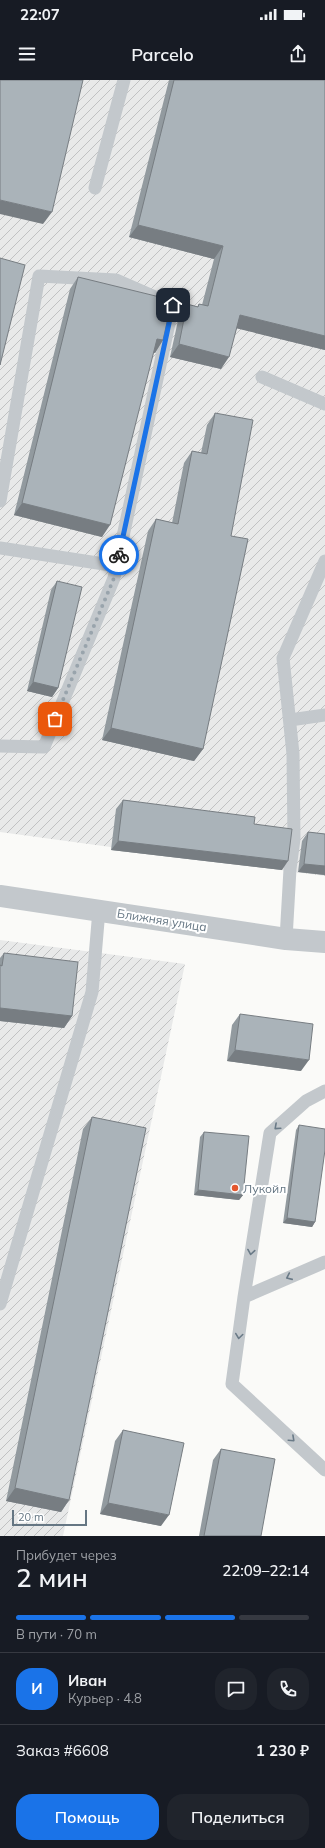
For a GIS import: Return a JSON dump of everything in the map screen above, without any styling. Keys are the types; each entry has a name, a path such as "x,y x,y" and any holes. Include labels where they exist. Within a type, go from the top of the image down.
{"street":[{"name":"Ближняя улица","path":"0,896 286,939 325,942"}],"lane":[{"path":"95,188 124,80"},
{"path":"0,501 39,276 116,280 173,305 114,578 44,747 0,746"},
{"path":"262,377 325,404"},
{"path":"0,548 117,566"},
{"path":"286,939 290,869 294,839 293,754 283,658 325,561"},
{"path":"290,720 325,715"},
{"path":"0,1304 92,992 99,910"},
{"path":"325,1091 306,1101 270,1133 232,1384 325,1470"},
{"path":"244,1297 325,1262"}],"shaded area":[{"path":"0,80 325,80 325,876 0,832"},
{"path":"0,940 185,964 63,1536 0,1536"}],"building":[{"path":"0,80 83,80 52,212 0,200"},
{"path":"174,80 325,80 325,336 240,315 229,357 179,344 187,304 198,307 199,304 208,306 223,246 138,225"},
{"path":"0,258 25,265 0,365"},
{"path":"78,277 172,300 163,340 157,339 110,525 22,503"},
{"path":"215,413 253,420 231,536 248,539 203,749 111,728 156,519 178,524 192,451 207,454"},
{"path":"57,581 82,587 58,688 33,682"},
{"path":"123,800 255,817 254,824 292,829 288,861 118,841"},
{"path":"308,832 325,834 325,866 304,864"},
{"path":"4,953 78,962 72,1016 0,1008 0,965 2,966"},
{"path":"240,1014 313,1024 309,1060 235,1050"},
{"path":"92,1117 146,1128 69,1500 15,1488"},
{"path":"299,1125 325,1129 325,1150 315,1222 287,1218"},
{"path":"204,1132 249,1136 243,1195 198,1190"},
{"path":"123,1430 184,1443 169,1515 108,1503"},
{"path":"221,1449 275,1459 261,1536 204,1536"}],"way so far":[{"path":"55,719 114,578 119,555"}],"place":[{"name":"Лукойл","path":"235,1188"}],"route":[{"path":"119,555 173,305"}]}
